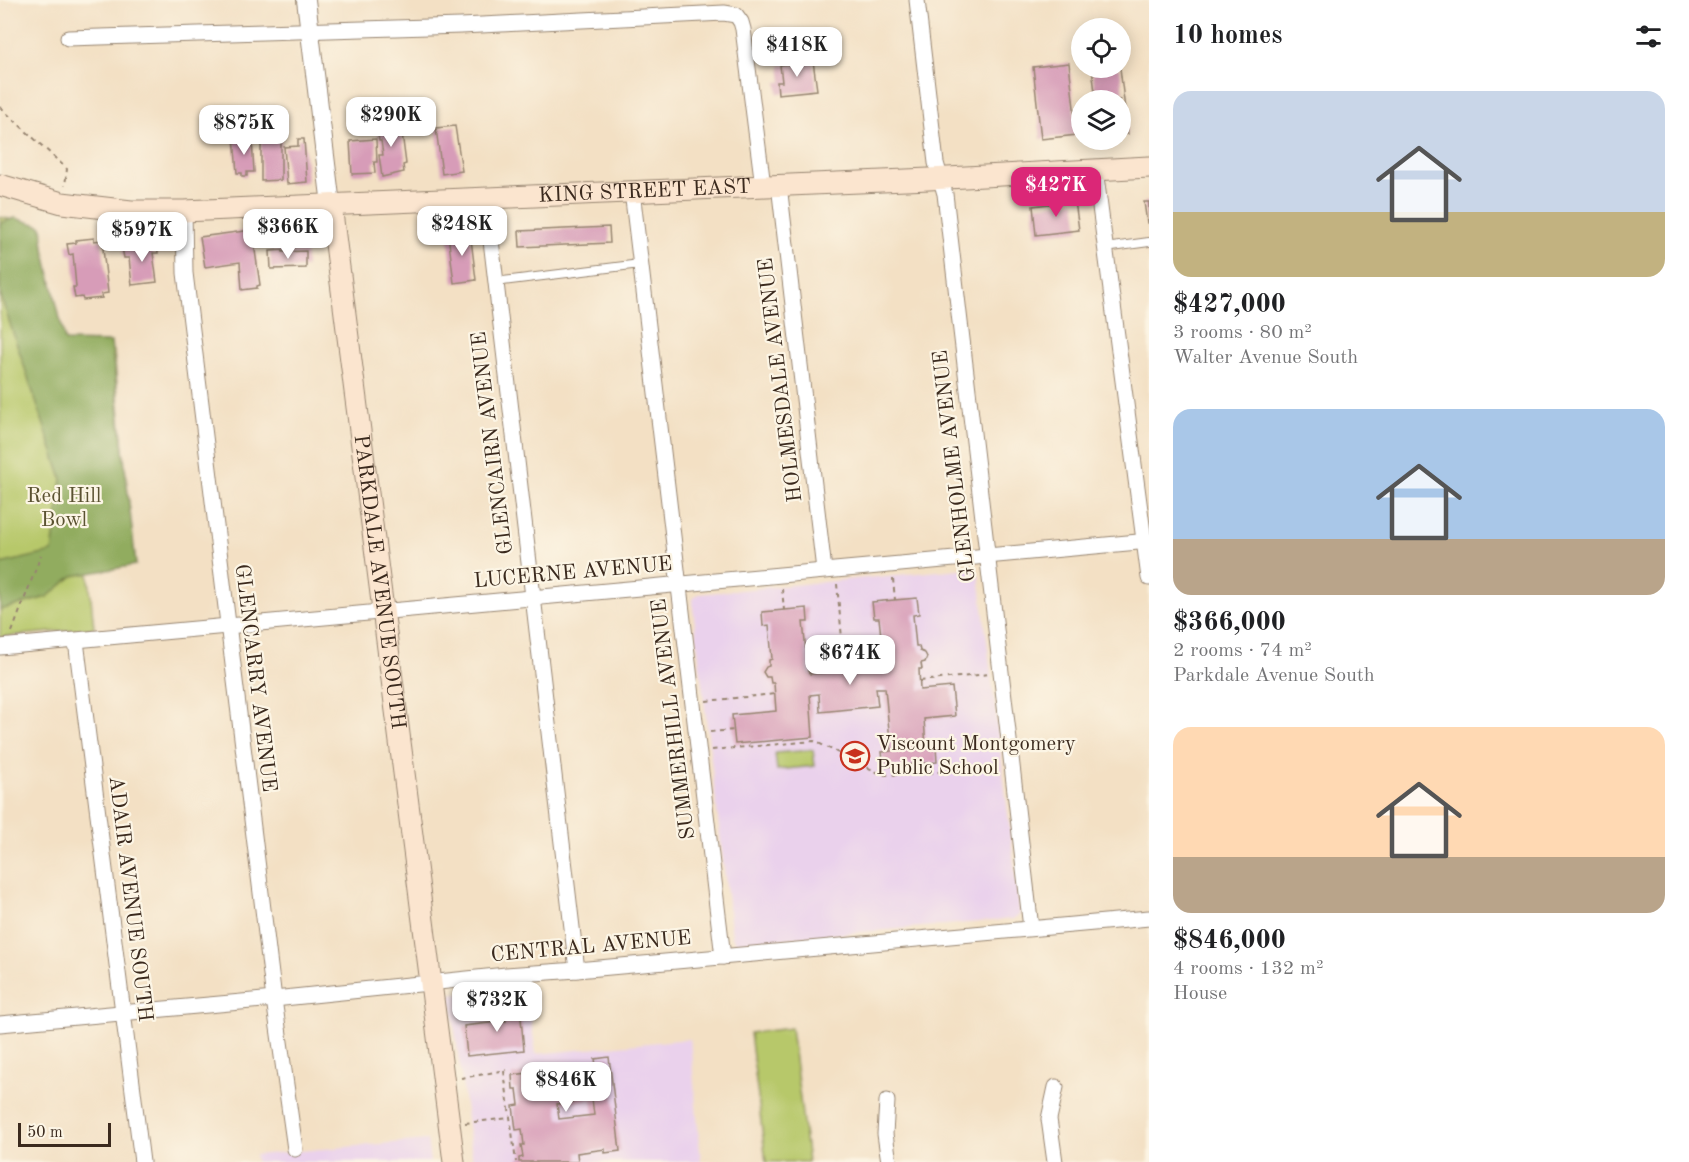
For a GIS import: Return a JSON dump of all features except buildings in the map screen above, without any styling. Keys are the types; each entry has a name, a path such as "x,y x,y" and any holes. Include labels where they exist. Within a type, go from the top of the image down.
{"main road":[{"name":"KING STREET EAST","path":"0,185 62,203 131,211 184,211 940,179 1149,167"},
{"name":"PARKDALE AVENUE SOUTH","path":"331,205 454,1162"}],"street":[{"name":"PARKDALE AVENUE SOUTH","path":"306,0 331,205"},
{"name":"GLENHOLME AVENUE","path":"917,0 936,163 945,194 1031,928"},
{"name":"HOLMESDALE AVENUE","path":"310,30 462,26 724,13 736,15 743,29 771,186 830,570"},
{"path":"68,38 310,30"},
{"path":"1095,169 1147,541 1149,578"},
{"name":"SUMMERHILL AVENUE","path":"632,191 723,957"},
{"name":"GLENCAIRN AVENUE","path":"486,198 578,970"},
{"name":"GLENCARRY AVENUE","path":"184,211 184,273 274,999 295,1149"},
{"name":"LUCERNE AVENUE","path":"4,646 1147,541"},
{"name":"ADAIR AVENUE SOUTH","path":"76,641 142,1162"},
{"name":"CENTRAL AVENUE","path":"0,1024 506,975 1149,918"},
{"path":"1055,1162 1049,1119 1056,1087"},
{"path":"887,1101 885,1134 889,1162"}],"lane":[{"path":"1105,248 1149,242"},
{"path":"495,282 640,264"}],"path":[{"path":"0,107 67,169 62,203"},
{"path":"4,646 41,555"},
{"path":"891,564 895,600"},
{"path":"830,570 845,671"},
{"path":"781,574 784,610"},
{"path":"920,681 1001,673"},
{"path":"693,702 775,694"},
{"path":"696,733 734,730"},
{"path":"698,751 814,741 883,775 1012,765"},
{"path":"443,1081 506,1071 516,1162"},
{"path":"450,1125 510,1118"}],"shaded area":[{"name":"Viscount Montgomery Public School","path":"972,568 979,575 1020,914 1013,919 735,943 732,936 692,599 699,594"},
{"path":"526,986 536,1054 690,1039 701,1162 473,1162 450,994"},
{"path":"427,1140 430,1162 256,1162 255,1155"}],"green space":[{"name":"Red Hill Bowl","path":"0,217 41,226 57,351 114,351 133,561 88,568 94,628 0,637"},
{"name":"Red Hill Bowl","path":"15,218 42,226 44,248 65,341 111,342 136,565 73,576 47,597 0,610 0,564 52,552 62,479 0,294 0,223"},
{"path":"813,750 815,766 777,770 775,753"},
{"path":"791,1028 808,1162 766,1162 750,1033"}],"place":[{"name":"Viscount Montgomery Public School","path":"855,756"}]}
